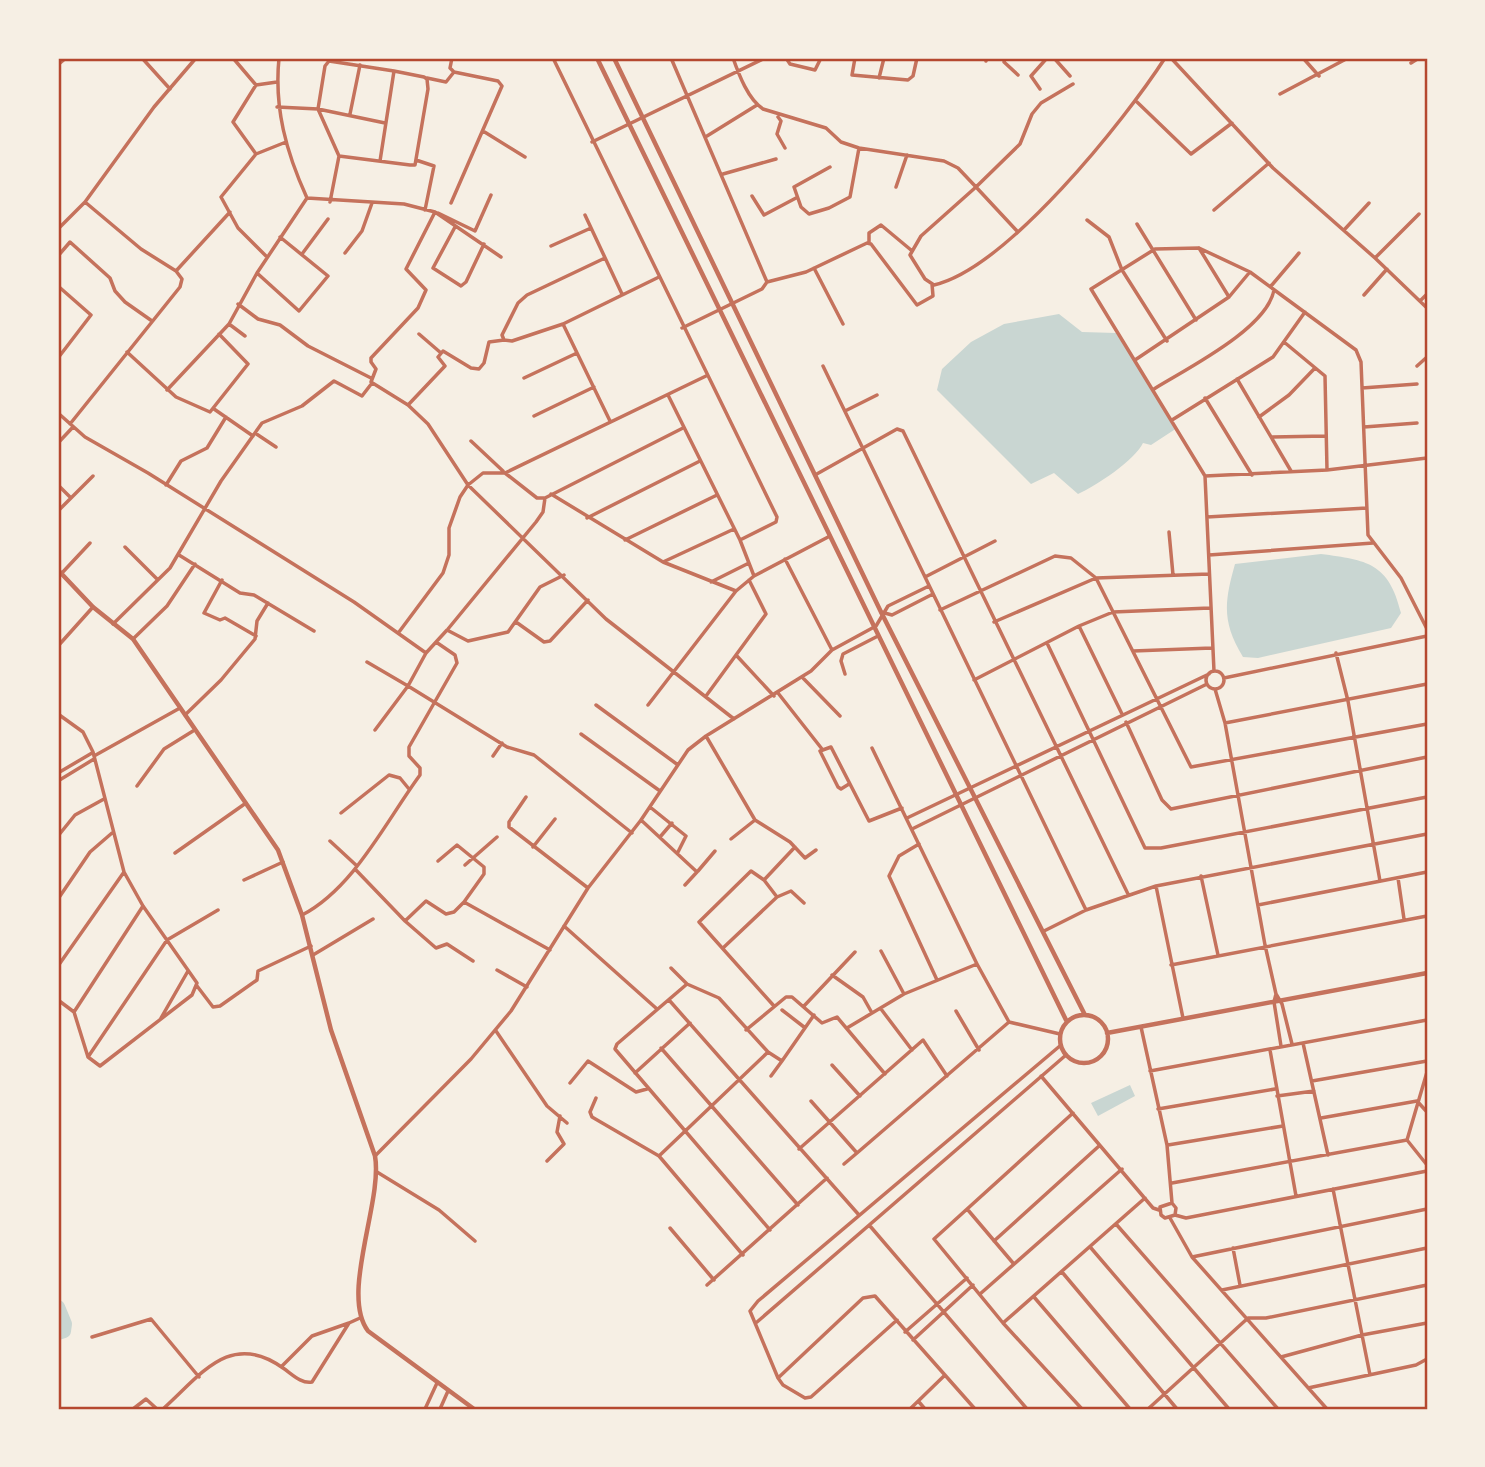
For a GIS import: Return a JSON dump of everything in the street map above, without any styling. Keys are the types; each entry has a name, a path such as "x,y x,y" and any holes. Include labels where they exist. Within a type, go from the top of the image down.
{"street":[{"path":"58,64 65,58"},
{"path":"142,58 170,89"},
{"path":"60,227 85,202 196,58"},
{"path":"233,58 256,85"},
{"path":"279,58 277,107 286,142 307,198"},
{"path":"451,203 501,85 454,72 450,68 452,58"},
{"path":"552,58 682,328 777,517 776,522 740,540"},
{"path":"597,58 1067,1022"},
{"path":"614,58 881,612 1085,1015"},
{"path":"671,58 707,136 767,282"},
{"path":"733,58 738,73 757,105 777,115 826,128 841,142 859,148 951,163 1017,231"},
{"path":"592,142 688,93 738,73 765,58"},
{"path":"786,58 789,64 818,69 821,58"},
{"path":"855,58 852,75 909,80 917,58"},
{"path":"879,78 884,58"},
{"path":"1005,58 1004,62 1018,75"},
{"path":"1040,89 1031,76 1047,58"},
{"path":"1054,58 1070,76"},
{"path":"932,284 965,271 1017,231 1106,141 1137,102 1165,58"},
{"path":"1171,58 1269,163 1427,308"},
{"path":"1303,58 1319,76"},
{"path":"1280,94 1319,76 1348,58"},
{"path":"1411,63 1419,58"},
{"path":"330,202 340,156 318,109 327,62 360,65 446,82 454,72"},
{"path":"350,115 360,65"},
{"path":"380,161 394,71"},
{"path":"340,156 413,166 428,89 426,78"},
{"path":"256,85 277,82"},
{"path":"911,250 881,225 869,233 869,243 916,305 921,306 933,296 932,284 922,274 911,256 911,250 921,236 1020,144 1032,114 1041,103 1073,84"},
{"path":"256,85 233,122 256,154"},
{"path":"1137,102 1191,154 1233,123"},
{"path":"707,136 757,105"},
{"path":"277,107 318,109 385,123"},
{"path":"777,115 781,121 777,134 785,148"},
{"path":"483,131 525,157"},
{"path":"267,257 238,228 222,200 222,193 256,154 286,142"},
{"path":"830,167 797,183 793,190 804,211 811,215 849,198 859,148"},
{"path":"896,187 907,155"},
{"path":"723,174 776,159"},
{"path":"416,160 434,166 425,209"},
{"path":"1214,211 1269,163"},
{"path":"307,198 330,202 404,204 452,218 475,231 491,195"},
{"path":"752,196 763,215 796,198"},
{"path":"167,390 229,324 257,273 307,198"},
{"path":"58,443 126,352 181,285 176,271 141,249 85,202"},
{"path":"345,253 362,232 372,203"},
{"path":"1344,230 1369,203"},
{"path":"176,271 230,212"},
{"path":"435,212 501,257"},
{"path":"113,624 179,555 205,509 263,422 302,406 333,382 361,396 376,369 371,358 414,312 426,290 426,286 405,269 435,212"},
{"path":"1375,258 1419,214"},
{"path":"585,215 622,294"},
{"path":"302,254 328,219"},
{"path":"1087,220 1107,235 1120,260 1122,270 1167,341"},
{"path":"1136,224 1155,249 1196,320"},
{"path":"455,227 433,268 455,284 461,286 466,282 484,244"},
{"path":"551,246 591,228"},
{"path":"257,273 299,311 328,276 280,237"},
{"path":"58,256 65,243 70,242 110,278 114,291 127,304 152,321"},
{"path":"682,328 762,289 767,282 814,268 869,243"},
{"path":"1199,248 1229,297"},
{"path":"1223,678 1214,671 1205,476 1091,289 1155,249 1199,248 1250,272 1356,350 1360,357 1368,535 1401,578 1427,629"},
{"path":"1153,390 1243,332 1259,315 1272,288 1299,253"},
{"path":"504,340 502,335 522,299 605,258"},
{"path":"814,268 843,324"},
{"path":"1364,295 1387,269"},
{"path":"1135,360 1229,297 1250,272"},
{"path":"440,353 448,351 471,368 478,369 484,363 489,342 512,341 563,324 659,278"},
{"path":"58,286 91,315 58,358"},
{"path":"1420,301 1427,294"},
{"path":"238,304 257,319 283,326 308,346 372,380 408,405 439,438 468,485 564,575 606,619 734,719"},
{"path":"1172,420 1273,358 1305,312"},
{"path":"229,324 245,336"},
{"path":"563,324 610,421"},
{"path":"126,352 167,390 191,406 207,412 214,409 248,364 219,334"},
{"path":"419,334 440,353"},
{"path":"1284,342 1325,376 1326,470"},
{"path":"408,405 445,366 438,357 440,353"},
{"path":"524,378 577,353"},
{"path":"1417,366 1427,356"},
{"path":"823,366 1086,910"},
{"path":"1258,417 1289,396 1315,368"},
{"path":"399,632 445,569 449,528 468,485 486,472 505,473 706,376"},
{"path":"1237,379 1291,472"},
{"path":"1362,388 1417,384"},
{"path":"534,415 593,387"},
{"path":"668,395 740,540 754,576"},
{"path":"845,412 877,395"},
{"path":"1205,398 1252,475"},
{"path":"214,409 276,447"},
{"path":"58,413 93,443 205,509 399,632 426,653"},
{"path":"166,485 181,461 207,448 226,418"},
{"path":"1364,426 1417,423"},
{"path":"375,730 408,686 426,653 543,512 545,498 684,428"},
{"path":"815,475 897,429 903,431 1128,894"},
{"path":"1271,438 1326,436"},
{"path":"471,441 532,494 545,498"},
{"path":"1205,476 1326,470 1427,458"},
{"path":"587,518 700,461"},
{"path":"58,511 93,476"},
{"path":"58,485 70,497"},
{"path":"551,494 663,562 736,591"},
{"path":"625,540 717,495"},
{"path":"1207,517 1367,508"},
{"path":"663,562 734,529"},
{"path":"1170,532 1172,576"},
{"path":"648,705 736,591 754,576 830,536"},
{"path":"925,577 963,555 995,541"},
{"path":"90,543 59,572 93,607 132,639 185,715 193,731 246,803 283,862 302,915 331,1030 375,1156 377,1172 364,1246 360,1318 368,1331 474,1409"},
{"path":"1209,555 1373,543"},
{"path":"125,547 157,579"},
{"path":"179,555 240,593 248,592 314,631"},
{"path":"940,610 1055,556 1071,558 1096,578 1188,765 1427,724"},
{"path":"785,559 832,650"},
{"path":"711,582 749,563"},
{"path":"132,639 167,606 195,564"},
{"path":"447,630 462,640 470,641 508,632 540,587 564,575"},
{"path":"994,622 1096,578 1209,575"},
{"path":"222,580 204,613 220,620 225,618 256,636"},
{"path":"706,696 766,614 749,580"},
{"path":"375,1156 496,1031 527,987 588,888 641,820 688,750 802,677 832,650 876,626 881,612 929,586"},
{"path":"881,612 892,615 933,594"},
{"path":"516,622 544,642 550,640 589,600"},
{"path":"185,715 221,680 256,636 257,621 268,603"},
{"path":"58,646 93,607"},
{"path":"974,680 1079,626 1113,612 1210,608"},
{"path":"1079,626 1122,715"},
{"path":"845,674 841,661 843,654 880,635"},
{"path":"1223,678 1427,636"},
{"path":"302,915 321,904 356,867 421,772 407,752 432,703 457,663 455,655 436,642"},
{"path":"1046,643 1145,848 1427,797"},
{"path":"1132,651 1212,648"},
{"path":"1336,653 1348,701 1380,881"},
{"path":"736,655 776,694 823,750"},
{"path":"367,662 502,743 534,755 632,832"},
{"path":"907,818 1214,671"},
{"path":"1207,684 1209,674"},
{"path":"802,677 840,716"},
{"path":"1215,689 1222,685 1223,678"},
{"path":"1207,684 1215,689 1225,723 1249,867 1276,994 1274,1002 1281,1046"},
{"path":"912,829 1021,773 1207,684"},
{"path":"1225,723 1427,684"},
{"path":"596,705 678,765"},
{"path":"58,773 180,708"},
{"path":"58,714 83,732 94,756 124,872 143,906 213,1007 220,1006 257,980 258,971 311,946"},
{"path":"58,723 64,719"},
{"path":"1126,722 1168,808 1427,757"},
{"path":"137,786 164,749 193,731"},
{"path":"581,734 660,791"},
{"path":"706,736 755,820 795,847 805,858 816,850"},
{"path":"494,756 502,743"},
{"path":"849,784 841,789 838,787 820,755 823,750 831,747 869,821 902,808"},
{"path":"872,748 976,964 1009,1022 1060,1034"},
{"path":"58,781 94,756"},
{"path":"341,813 374,783 389,775 400,778 409,789"},
{"path":"526,797 508,825 588,888"},
{"path":"58,836 75,815 104,799"},
{"path":"176,853 246,803"},
{"path":"650,807 686,836 678,852"},
{"path":"533,847 555,819"},
{"path":"641,820 697,872"},
{"path":"731,839 755,820"},
{"path":"660,837 672,823"},
{"path":"58,899 90,852 112,833"},
{"path":"1044,931 1086,910 1156,886 1427,834"},
{"path":"465,865 497,837"},
{"path":"330,841 405,920 436,948 447,944 472,961"},
{"path":"919,844 900,856 889,876 937,980"},
{"path":"405,920 426,901 446,914 454,912 485,871 457,845 438,861"},
{"path":"764,880 795,847"},
{"path":"685,885 715,851"},
{"path":"244,880 283,862"},
{"path":"58,966 124,872"},
{"path":"774,1006 700,925 701,918 748,872 764,880 777,897"},
{"path":"1258,905 1427,872"},
{"path":"1201,876 1218,955"},
{"path":"1398,878 1404,919"},
{"path":"1156,886 1183,1017"},
{"path":"723,948 777,897 791,891 804,903"},
{"path":"464,902 550,950"},
{"path":"74,1012 143,906"},
{"path":"88,1057 167,940 218,910"},
{"path":"1171,965 1427,916"},
{"path":"313,955 373,919"},
{"path":"564,926 657,1009"},
{"path":"804,1006 855,951"},
{"path":"881,951 904,994"},
{"path":"847,1028 904,994 976,964"},
{"path":"671,968 687,984 719,998 746,1030 768,1052 782,1061"},
{"path":"497,970 527,987"},
{"path":"161,1019 188,971"},
{"path":"1107,1033 1427,973"},
{"path":"832,975 865,999 872,1013"},
{"path":"687,984 615,1046 634,1074 770,1230"},
{"path":"58,1000 74,1012 88,1057 95,1065 103,1064 192,995 197,986"},
{"path":"1276,994 1281,1000 1292,1044"},
{"path":"746,1030 789,996 822,1023 837,1017 886,1074"},
{"path":"669,1000 859,1215"},
{"path":"881,1009 912,1050"},
{"path":"782,1010 804,1027"},
{"path":"956,1011 979,1050"},
{"path":"771,1076 814,1015"},
{"path":"1085,1015 1099,1020 1107,1033 1105,1049 1095,1060 1080,1062 1066,1055 1060,1045 1060,1034 1067,1022 1085,1015"},
{"path":"1150,1071 1427,1020"},
{"path":"844,1164 1009,1022"},
{"path":"634,1074 690,1023"},
{"path":"1141,1027 1167,1146 1172,1203 1176,1208 1172,1217"},
{"path":"496,1031 547,1106 567,1123"},
{"path":"799,1149 920,1042 927,1041 947,1076"},
{"path":"1303,1043 1328,1155"},
{"path":"897,1320 811,1397 800,1397 778,1378 757,1322 750,1311 758,1301 1060,1045"},
{"path":"661,1048 799,1205"},
{"path":"1270,1049 1296,1196"},
{"path":"659,1156 768,1052"},
{"path":"757,1322 1066,1055"},
{"path":"570,1083 588,1061 636,1092 647,1089"},
{"path":"1312,1082 1427,1061"},
{"path":"832,1065 860,1096"},
{"path":"1160,1210 1163,1217 1186,1218 1427,1168 1407,1140 1427,1072"},
{"path":"1041,1076 1153,1208 1160,1210"},
{"path":"1158,1109 1275,1089"},
{"path":"1277,1096 1314,1091"},
{"path":"596,1098 590,1112 592,1117 659,1156 743,1255"},
{"path":"811,1101 857,1153"},
{"path":"1417,1101 1427,1112"},
{"path":"1321,1118 1417,1101"},
{"path":"1073,1113 934,1238 1003,1323 1082,1409"},
{"path":"547,1161 564,1144 557,1132 560,1116"},
{"path":"1167,1146 1283,1126"},
{"path":"1172,1183 1407,1140"},
{"path":"994,1241 1099,1146"},
{"path":"980,1294 1122,1169"},
{"path":"377,1172 439,1210 475,1241"},
{"path":"707,1285 827,1178"},
{"path":"1333,1189 1370,1375"},
{"path":"1003,1323 1145,1198"},
{"path":"1160,1210 1164,1203 1172,1203"},
{"path":"1192,1257 1427,1209"},
{"path":"968,1210 1013,1263"},
{"path":"1172,1217 1192,1257 1327,1409"},
{"path":"1116,1224 1219,1345 1278,1409"},
{"path":"870,1226 946,1311 1027,1409"},
{"path":"670,1228 714,1280"},
{"path":"1091,1248 1229,1409"},
{"path":"1233,1248 1240,1285"},
{"path":"1222,1290 1427,1248"},
{"path":"1062,1272 1177,1409"},
{"path":"905,1332 967,1278"},
{"path":"913,1340 973,1285"},
{"path":"1148,1409 1248,1318 1266,1318 1427,1285"},
{"path":"1034,1297 1130,1409"},
{"path":"778,1378 863,1298 878,1298 975,1409"},
{"path":"282,1366 312,1336 360,1318"},
{"path":"92,1337 151,1319 199,1377"},
{"path":"163,1409 220,1359 248,1352 261,1353 303,1382 312,1382 349,1323"},
{"path":"1280,1357 1362,1335 1427,1323"},
{"path":"1308,1388 1416,1365 1427,1359"},
{"path":"910,1409 945,1375"},
{"path":"425,1409 437,1383"},
{"path":"440,1409 448,1391"},
{"path":"133,1409 146,1399 157,1409"},
{"path":"919,1402 925,1409"}],"shaded area":[{"path":"1059,314 1082,332 1116,333 1177,428 1151,445 1143,443 1124,464 1078,494 1054,473 1031,484 937,390 942,369 971,342 1004,324"},
{"path":"1321,554 1363,562 1383,574 1396,596 1401,613 1391,628 1258,658 1243,657 1231,633 1227,612 1235,564"},
{"path":"1130,1085 1135,1096 1098,1116 1091,1103"}],"waterway":[{"path":"58,1307 65,1324 64,1331 58,1333"}]}
